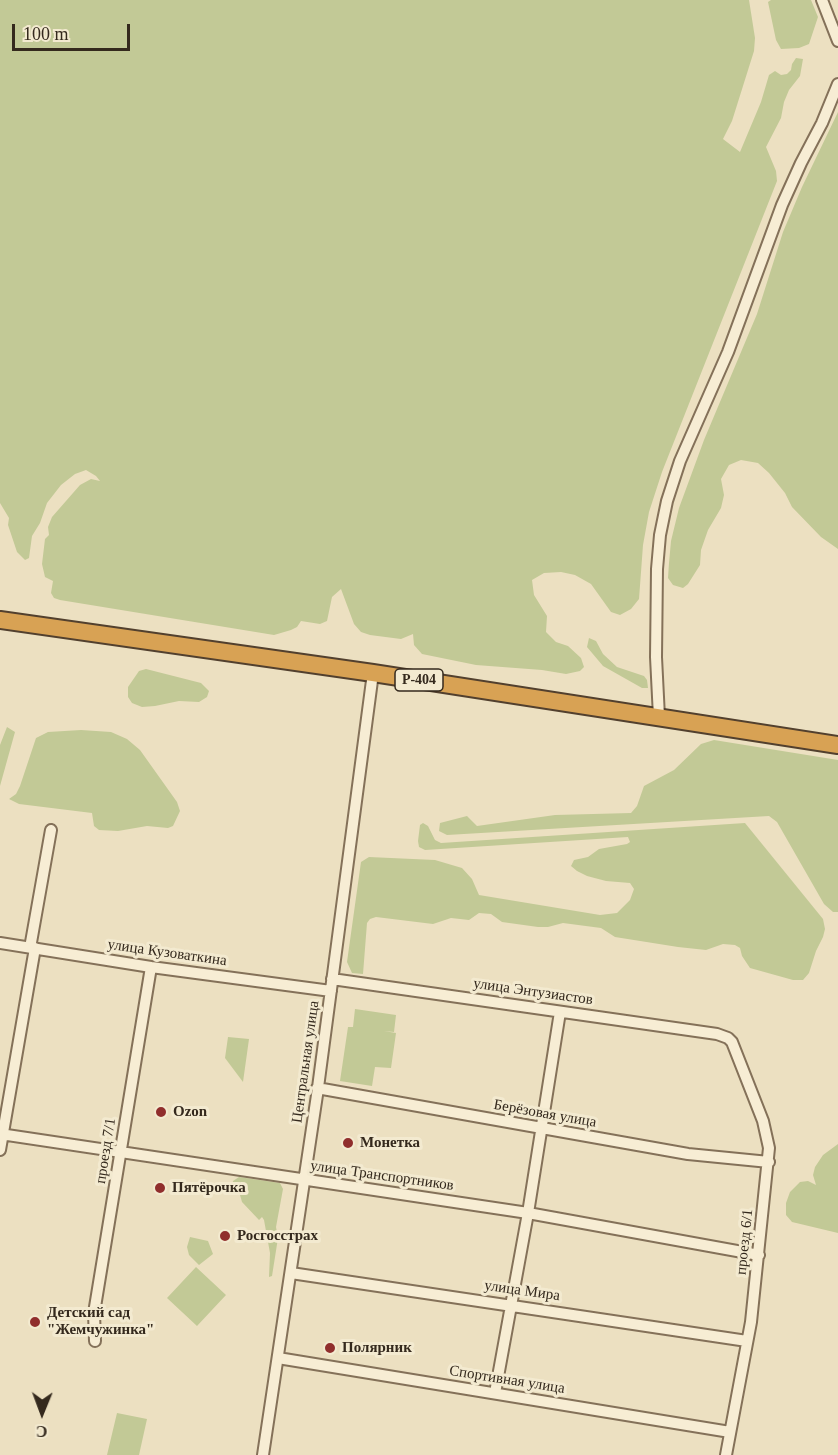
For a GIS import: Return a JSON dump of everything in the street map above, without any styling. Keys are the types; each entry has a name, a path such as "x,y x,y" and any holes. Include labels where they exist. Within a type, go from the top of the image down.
{"highway":[{"name":"Р-404","path":"0,620 373,673 838,745"}],"street":[{"path":"822,0 838,41"},
{"path":"659,717 656,646 657,569 660,535 667,501 680,461 732,341 782,205 822,123 838,84"},
{"name":"Центральная улица","path":"263,1455 332,985 373,673"},
{"path":"0,1150 51,830"},
{"name":"улица Кузоваткина","path":"0,943 151,967 332,985"},
{"name":"проезд 7/1","path":"95,1341 94,1312 151,967"},
{"name":"улица Энтузиастов","path":"332,985 560,1011 717,1034 728,1038"},
{"path":"495,1394 528,1213 560,1011"},
{"name":"проезд 6/1","path":"726,1455 747,1341 769,1162 769,1148 763,1121 732,1042 728,1038"},
{"name":"Берёзовая улица","path":"317,1088 688,1154 769,1162"},
{"name":"улица Транспортников","path":"1,1134 121,1154 528,1213 759,1255"},
{"name":"улица Мира","path":"291,1273 512,1304 747,1341"},
{"name":"Спортивная улица","path":"278,1358 730,1432"}],"green space":[{"path":"0,0 749,0 755,38 754,51 732,121 723,139 740,152 761,102 769,75 775,71 781,75 787,74 796,58 803,59 800,76 789,90 781,118 766,147 776,171 777,181 662,472 649,512 643,545 639,599 631,609 620,615 611,612 591,584 575,575 561,572 544,573 532,580 534,595 547,616 546,632 556,642 568,646 581,658 584,667 580,671 566,674 476,665 422,654 414,645 413,634 401,639 361,632 354,624 341,589 332,597 327,621 320,624 301,621 297,627 274,635 54,598 51,593 53,581 45,577 42,564 45,539 49,535 48,527 52,517 80,485 91,479 100,481 86,470 75,474 61,485 47,503 40,523 32,536 29,558 25,560 17,552 8,525 9,518 0,503"},
{"path":"771,0 811,0 818,17 809,44 799,48 781,49 776,40 768,2"},
{"path":"838,112 838,549 821,537 792,507 785,493 769,473 758,463 741,460 729,465 721,479 724,495 721,508 708,530 701,550 700,565 683,588 673,585 668,578 669,563 671,541 679,508 704,440 757,314 783,232"},
{"path":"589,638 596,641 603,654 617,667 644,676 648,688 642,688 603,666 587,647"},
{"path":"146,669 201,683 209,691 207,697 199,702 179,701 155,706 142,707 132,703 128,697 128,687 139,671"},
{"path":"7,727 15,732 0,786 0,745"},
{"path":"81,730 111,732 127,739 140,750 177,802 180,811 173,826 168,828 147,826 118,831 99,830 94,826 92,813 19,804 9,799 16,794 20,786 36,738 48,732"},
{"path":"714,740 838,760 838,912 833,912 824,904 777,822 769,816 447,835 439,831 440,823 467,816 477,826 555,815 631,813 637,806 644,786 674,770 701,744"},
{"path":"423,823 428,826 435,840 441,843 745,823 823,919 825,929 823,937 809,973 803,980 793,980 750,968 740,948 735,945 723,944 706,950 678,947 615,937 601,928 563,923 538,927 502,922 491,914 479,913 469,920 451,918 433,924 376,917 367,923 363,974 352,973 347,962 361,862 369,857 435,860 462,868 472,879 479,895 600,915 617,913 630,900 634,889 630,883 606,881 587,876 571,866 574,860 588,857 599,849 627,844 630,842 628,837 425,850 419,847 418,841 420,825"},
{"path":"355,1009 396,1015 394,1032 384,1031 396,1033 391,1068 375,1067 372,1086 340,1081 348,1027 353,1027"},
{"path":"228,1037 249,1039 243,1082 225,1058"},
{"path":"838,1144 838,1233 792,1222 786,1215 786,1203 790,1192 800,1182 808,1181 816,1185 813,1175 815,1167 823,1155"},
{"path":"239,1177 280,1183 283,1189 276,1227 278,1238 272,1276 269,1277 270,1253 264,1220 262,1217 259,1220 232,1187 233,1181"},
{"path":"190,1237 208,1241 213,1254 199,1265 189,1255 187,1247"},
{"path":"196,1267 226,1295 197,1326 167,1298"},
{"path":"117,1413 147,1419 139,1455 107,1455"}],"place":[{"name":"Ozon","path":"161,1112"},
{"name":"Монетка","path":"348,1143"},
{"name":"Пятёрочка","path":"160,1188"},
{"name":"Росгосстрах","path":"225,1236"},
{"name":"Детский сад \"Жемчужинка\"","path":"35,1322"},
{"name":"Полярник","path":"330,1348"}]}
